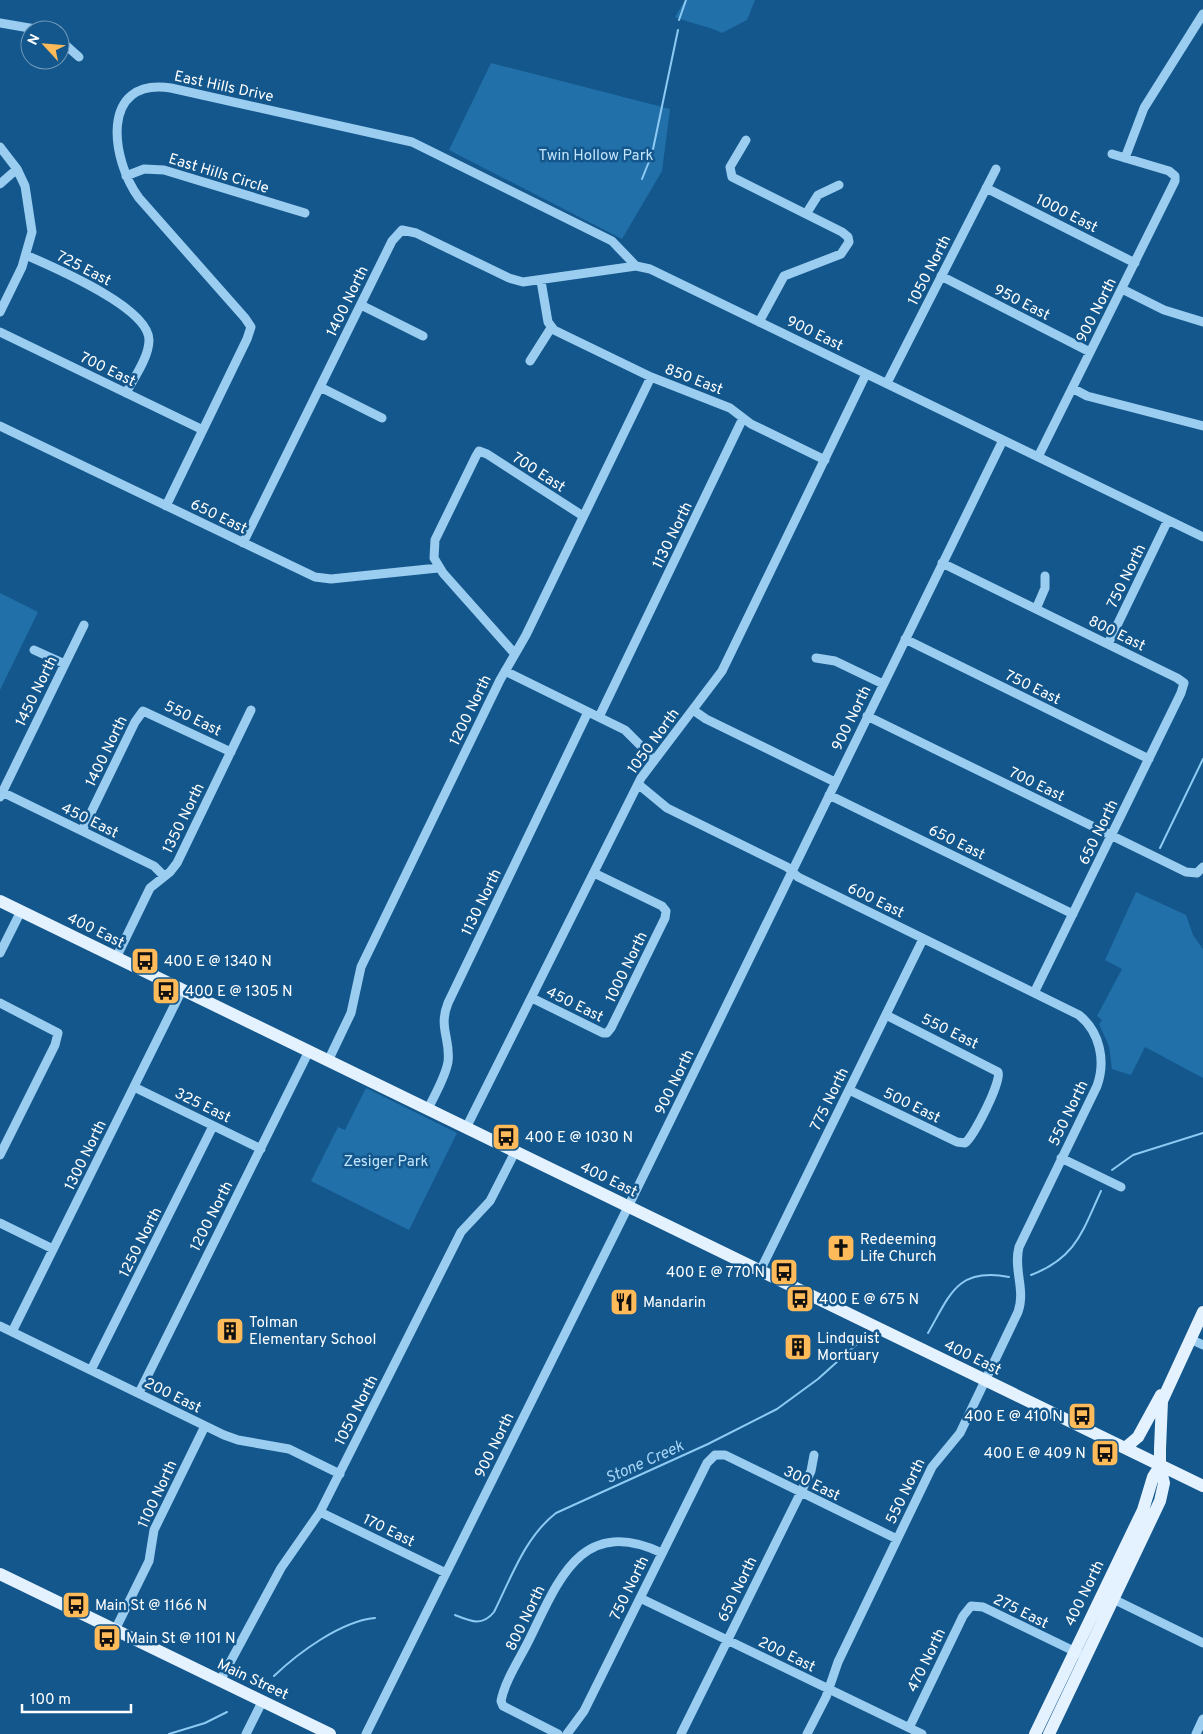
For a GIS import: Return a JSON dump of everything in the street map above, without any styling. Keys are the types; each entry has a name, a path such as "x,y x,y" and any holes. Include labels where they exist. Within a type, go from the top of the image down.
{"main road":[{"name":"400 East","path":"0,901 1198,1484"},
{"name":"400 North","path":"1034,1734 1080,1654 1108,1597 1154,1516 1164,1483 1160,1466 1160,1418 1167,1387 1203,1312"},
{"path":"1124,1448 1138,1437 1167,1387"},
{"name":"400 North","path":"1108,1597 1143,1510 1153,1477 1160,1466"},
{"path":"1154,1516 1174,1486 1184,1482 1198,1484"},
{"name":"Main Street","path":"0,1574 330,1734"},
{"name":"400 North","path":"1049,1734 1080,1654"}],"street":[{"path":"1112,154 1125,158 1144,108 1203,14"},
{"path":"0,23 20,25"},
{"path":"70,49 79,57"},
{"name":"East Hills Drive","path":"166,506 247,339 251,327 139,198 126,176 116,138 118,118 131,97 141,91 153,87 171,88 420,145 612,241 636,266"},
{"path":"746,140 730,167 732,176 844,233 850,242 841,254 784,276 760,322"},
{"path":"0,147 17,169 25,186 32,232 26,254 0,312"},
{"name":"900 North","path":"1038,457 1171,191 1175,176 1166,170 1125,158"},
{"path":"0,184 17,169"},
{"name":"East Hills Circle","path":"126,176 144,169 164,170 305,213"},
{"name":"1050 North","path":"887,383 996,169"},
{"path":"806,214 818,195 839,185"},
{"name":"1000 East","path":"986,188 1135,263"},
{"name":"900 East","path":"402,230 416,233 514,280 523,282 542,282 636,266 655,271 1203,537"},
{"name":"1400 North","path":"243,543 392,241 402,230"},
{"name":"725 East","path":"26,254 104,292 147,331 148,347 126,393"},
{"name":"950 East","path":"941,276 1090,352"},
{"path":"530,361 551,328 548,322 542,282"},
{"path":"1122,289 1164,310 1203,322"},
{"path":"360,305 423,336"},
{"name":"850 East","path":"551,328 651,377 730,408 743,418 824,460"},
{"name":"700 East","path":"0,332 203,430"},
{"name":"1050 North","path":"466,1128 522,1012 532,998 638,784 654,759 722,671 866,374"},
{"name":"1200 North","path":"328,1060 350,1013 361,967 504,671 515,654 651,377"},
{"path":"320,387 382,418"},
{"path":"1072,388 1087,396 1203,426"},
{"name":"1130 North","path":"599,718 743,418"},
{"name":"650 East","path":"0,426 310,575 326,579 438,568"},
{"name":"900 North","path":"366,1734 628,1207 1003,440"},
{"name":"700 East","path":"438,568 433,552 435,540 480,451 583,516"},
{"name":"750 North","path":"1108,644 1168,520"},
{"name":"800 East","path":"942,563 1184,683"},
{"path":"438,568 515,654"},
{"path":"1036,609 1045,588 1045,576"},
{"name":"1450 North","path":"1,795 84,625"},
{"name":"750 East","path":"905,640 1149,759"},
{"path":"34,650 64,664"},
{"path":"816,658 835,661 883,684"},
{"path":"504,671 630,734 654,759"},
{"name":"650 North","path":"1034,993 1112,836 1181,693 1184,683"},
{"name":"1350 North","path":"116,958 150,888 176,863 251,710"},
{"path":"693,710 706,719 835,782"},
{"name":"1400 North","path":"82,831 135,722 143,711"},
{"name":"550 East","path":"143,711 231,752"},
{"name":"1130 North","path":"428,1109 448,1062 443,1026 448,1003 588,712"},
{"name":"700 East","path":"868,716 1186,872 1195,874 1203,867"},
{"name":"600 East","path":"638,784 667,808 787,867 798,877 1082,1018 1098,1043"},
{"name":"450 East","path":"1,795 154,866 164,876"},
{"name":"650 East","path":"829,795 1073,914"},
{"name":"1000 North","path":"594,873 662,906 666,911 661,927 611,1028 606,1033"},
{"path":"0,954 21,911"},
{"name":"775 North","path":"760,1271 923,939"},
{"name":"1300 North","path":"12,1332 182,990"},
{"name":"450 East","path":"532,998 606,1033"},
{"path":"0,1003 58,1033 55,1045 0,1155"},
{"name":"550 East","path":"886,1016 994,1068 1000,1074 973,1133 965,1143"},
{"name":"550 North","path":"807,1734 829,1689 838,1662 935,1462 960,1433 1020,1306 1022,1289 1017,1263 1019,1247 1101,1075 1102,1059 1098,1043"},
{"name":"1200 North","path":"139,1393 309,1052"},
{"name":"325 East","path":"134,1087 261,1148"},
{"name":"500 East","path":"849,1090 953,1140 965,1143"},
{"name":"1250 North","path":"91,1370 213,1126"},
{"name":"1050 North","path":"220,1681 281,1568 320,1512 459,1237 468,1223 490,1202 515,1152"},
{"path":"1062,1158 1121,1187"},
{"path":"0,1223 53,1249"},
{"name":"200 East","path":"0,1326 205,1426 238,1440 289,1449 340,1474"},
{"path":"1190,1339 1203,1345"},
{"name":"1100 North","path":"115,1630 149,1561 154,1530 205,1426"},
{"name":"750 North","path":"567,1734 584,1711 707,1463 714,1454"},
{"name":"300 East","path":"714,1454 725,1456 897,1539"},
{"name":"650 North","path":"681,1734 801,1492 810,1471 814,1455"},
{"name":"170 East","path":"320,1512 446,1574"},
{"name":"800 North","path":"558,1734 503,1706 503,1695 560,1577 576,1559 588,1551 603,1545 627,1542 645,1545 662,1552"},
{"path":"1108,1597 1203,1643"},
{"name":"200 East","path":"640,1598 922,1734"},
{"name":"275 East","path":"971,1606 983,1607 1080,1654"},
{"name":"470 North","path":"909,1728 963,1616 971,1606"},
{"path":"246,1734 262,1702"},
{"path":"1196,1734 1203,1719"}],"green space":[{"path":"685,0 755,0 747,20 722,33 675,17"},
{"name":"Twin Hollow Park","path":"491,63 670,109 662,171 622,239 449,150"},
{"path":"0,593 38,612 0,690"},
{"path":"1136,892 1186,915 1193,935 1203,949 1203,1078 1145,1047 1131,1075 1112,1069 1109,1046 1099,1024 1102,1020 1097,1016 1122,969 1105,960"},
{"name":"Zesiger Park","path":"366,1088 457,1133 409,1230 311,1181 338,1127 345,1130"}],"waterway":[{"path":"679,20 686,0"},
{"path":"642,179 652,154 678,30"},
{"path":"1160,848 1203,759"},
{"name":"Stone Creek","path":"1112,1170 1133,1155 1203,1133"},
{"name":"Stone Creek","path":"1031,1275 1046,1268 1068,1252 1082,1231 1101,1191"},
{"name":"Stone Creek","path":"928,1333 950,1296 966,1280 978,1276 991,1275 1009,1277"},
{"name":"Stone Creek","path":"455,1615 480,1621 485,1620 494,1612 527,1546 545,1523 556,1513 708,1444 777,1409 818,1379 858,1343 873,1338"},
{"name":"Stone Creek","path":"274,1676 308,1648 334,1632 362,1620 375,1618"},
{"name":"Stone Creek","path":"169,1734 205,1723 227,1712"}],"place":[{"name":"400 E @ 1340 N","path":"145,961"},
{"name":"400 E @ 1305 N","path":"166,991"},
{"name":"400 E @ 1030 N","path":"506,1137"},
{"name":"Redeeming Life Church","path":"841,1248"},
{"name":"400 E @ 770 N","path":"784,1272"},
{"name":"400 E @ 675 N","path":"800,1299"},
{"name":"Mandarin","path":"624,1302"},
{"name":"Tolman Elementary School","path":"230,1331"},
{"name":"Lindquist Mortuary","path":"798,1347"},
{"name":"400 E @ 410 N","path":"1082,1416"},
{"name":"400 E @ 409 N","path":"1105,1453"},
{"name":"Main St @ 1166 N","path":"76,1605"},
{"name":"Main St @ 1101 N","path":"107,1638"}]}
